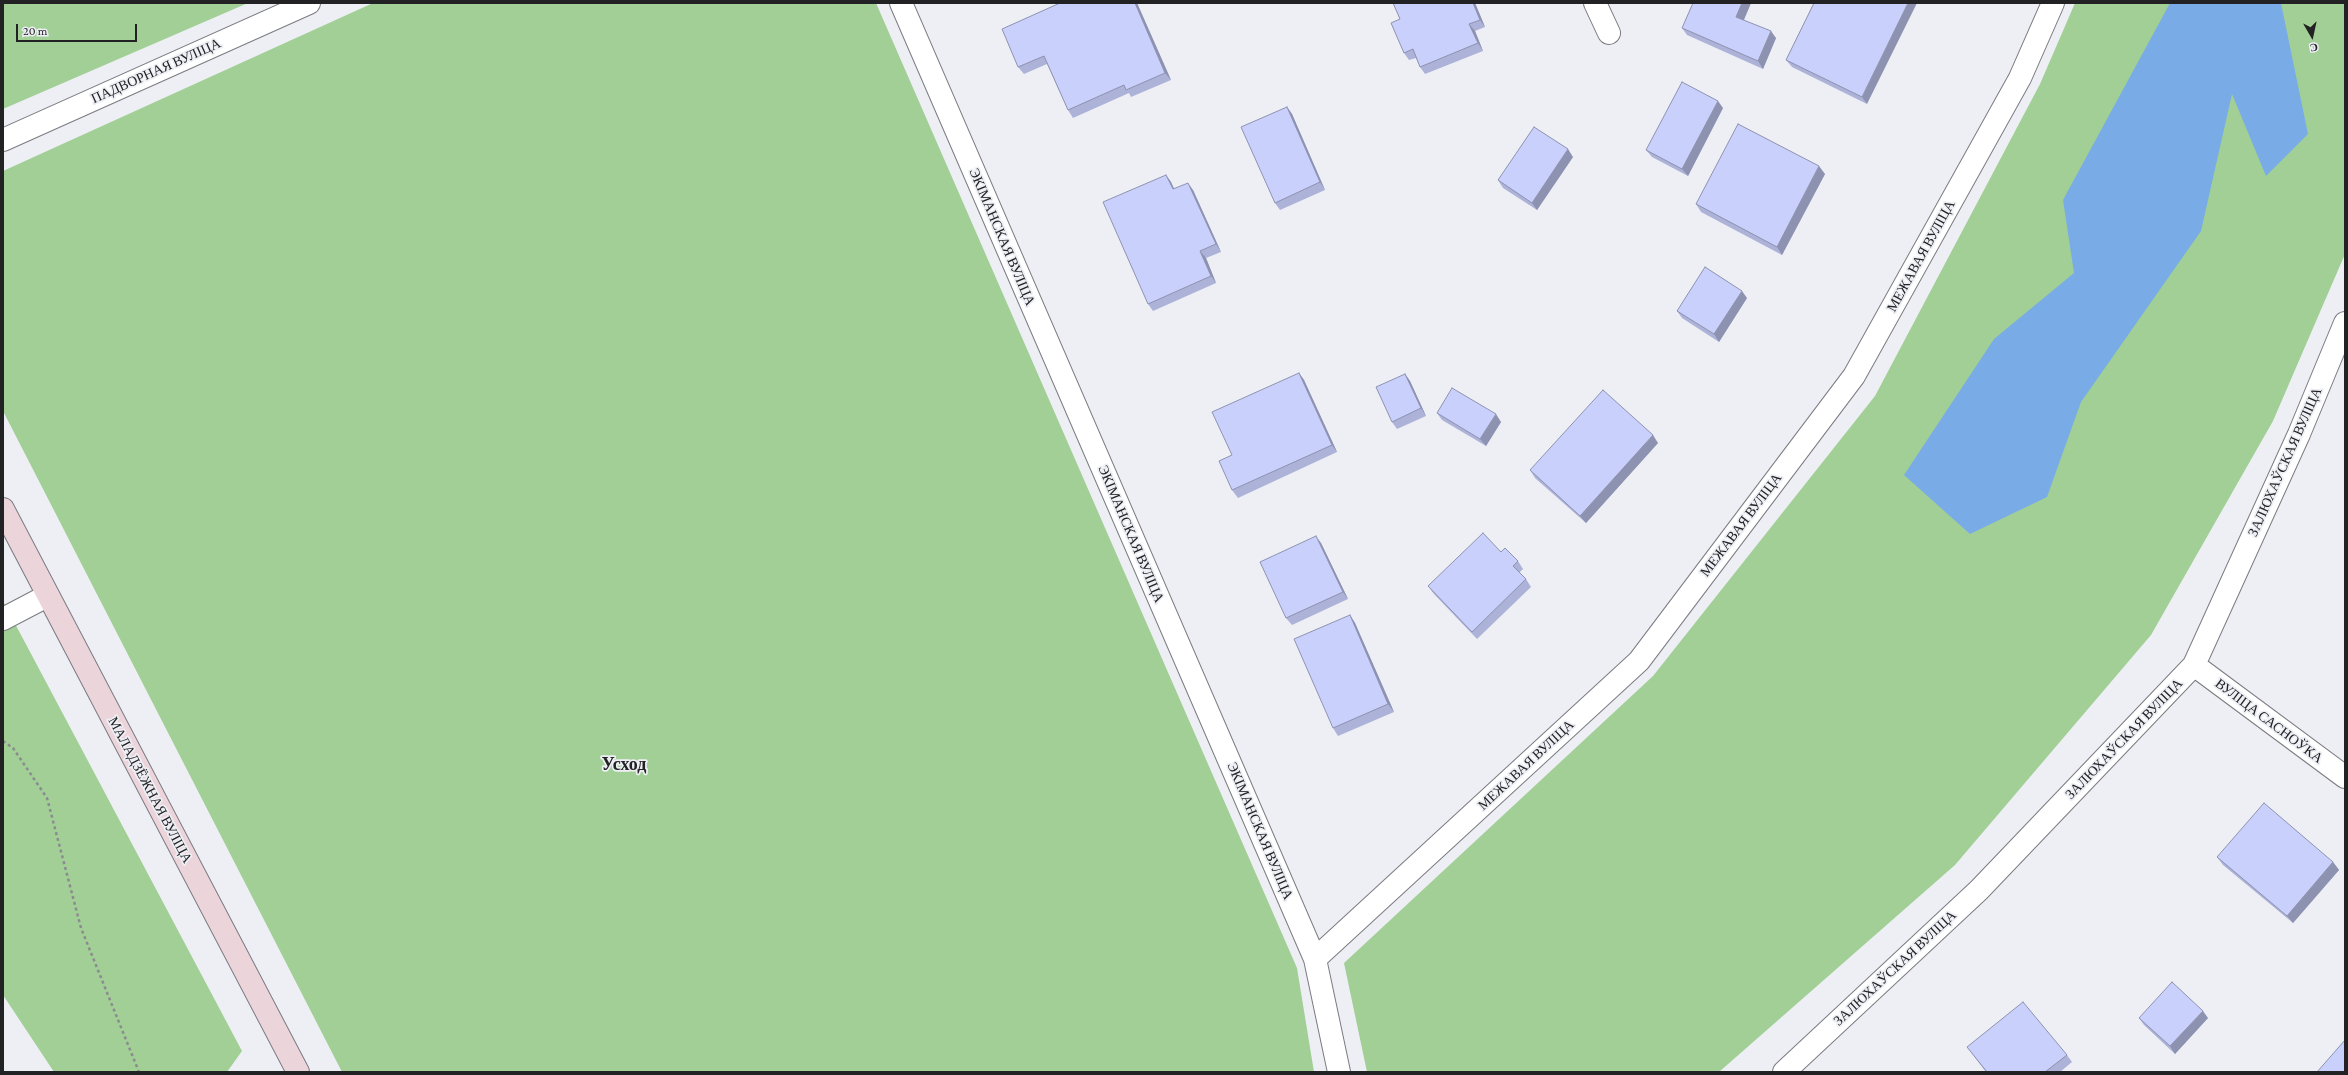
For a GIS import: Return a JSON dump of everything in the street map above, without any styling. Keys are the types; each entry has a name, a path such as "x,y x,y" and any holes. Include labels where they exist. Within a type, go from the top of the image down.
{"main road":[{"name":"МАЛАДЗЁЖНАЯ ВУЛІЦА","path":"3,509 47,596 298,1072"}],"street":[{"name":"ПАДВОРНАЯ ВУЛІЦА","path":"3,140 309,3"},
{"name":"ЭКІМАНСКАЯ ВУЛІЦА","path":"901,3 1315,959 1339,1072"},
{"path":"1595,3 1609,34"},
{"name":"МЕЖАВАЯ ВУЛІЦА","path":"1315,959 1639,661 1854,376 2020,78 2053,3"},
{"name":"ЗАЛЮХАЎСКАЯ ВУЛІЦА","path":"1784,1072 1979,890 2194,665 2295,441 2345,323"},
{"path":"3,619 47,596"},
{"name":"ВУЛІЦА САСНОЎКА","path":"2194,665 2345,777"}],"path":[{"path":"3,741 12,748 47,798 82,928 139,1072"}],"green space":[{"path":"3,3 248,3 3,109"},
{"path":"373,3 876,3 1297,968 1314,1072 342,1072 3,411 3,171"},
{"path":"2075,3 2345,3 2345,254 2273,421 2151,635 1955,865 1719,1072 1367,1072 1344,963 1653,676 1875,396 2040,84"},
{"path":"3,601 242,1051 227,1072 54,1072 3,995"}],"water":[{"path":"2170,3 2281,3 2308,134 2266,176 2232,94 2201,231 2081,402 2047,497 1970,534 1904,475 1994,339 2074,273 2063,200"}],"building":[{"path":"1060,3 1135,3 1165,73 1126,90 1124,85 1068,110 1044,56 1018,67 1002,29"},
{"path":"1393,3 1473,3 1480,20 1469,24 1478,43 1420,67 1413,49 1404,53 1391,23 1400,19"},
{"path":"1693,3 1742,3 1736,17 1771,31 1758,61 1682,28"},
{"path":"1814,3 1908,3 1862,97 1786,60"},
{"path":"1682,82 1718,101 1682,169 1646,150"},
{"path":"1287,107 1320,182 1275,203 1241,127"},
{"path":"1738,124 1819,166 1777,247 1696,204"},
{"path":"1534,127 1568,149 1532,203 1498,180"},
{"path":"1166,175 1173,189 1188,183 1216,244 1200,251 1211,276 1148,304 1103,202"},
{"path":"1705,267 1742,291 1714,334 1677,311"},
{"path":"1299,373 1332,445 1232,490 1219,461 1232,455 1212,412"},
{"path":"1405,374 1421,408 1392,422 1376,387"},
{"path":"1452,388 1496,414 1480,439 1437,413"},
{"path":"1603,390 1653,435 1580,516 1530,470"},
{"path":"1483,533 1501,552 1505,548 1518,561 1513,566 1526,579 1472,632 1428,586"},
{"path":"1316,536 1343,592 1286,618 1260,562"},
{"path":"1350,615 1388,704 1333,728 1294,639"},
{"path":"2264,803 2333,862 2287,916 2217,857"},
{"path":"2172,982 2203,1011 2170,1046 2139,1018"},
{"path":"2023,1002 2067,1055 2045,1072 1987,1072 1967,1047"},
{"path":"2345,1040 2345,1072 2317,1072"}],"district":[{"name":"Усход","path":"624,764"}]}
